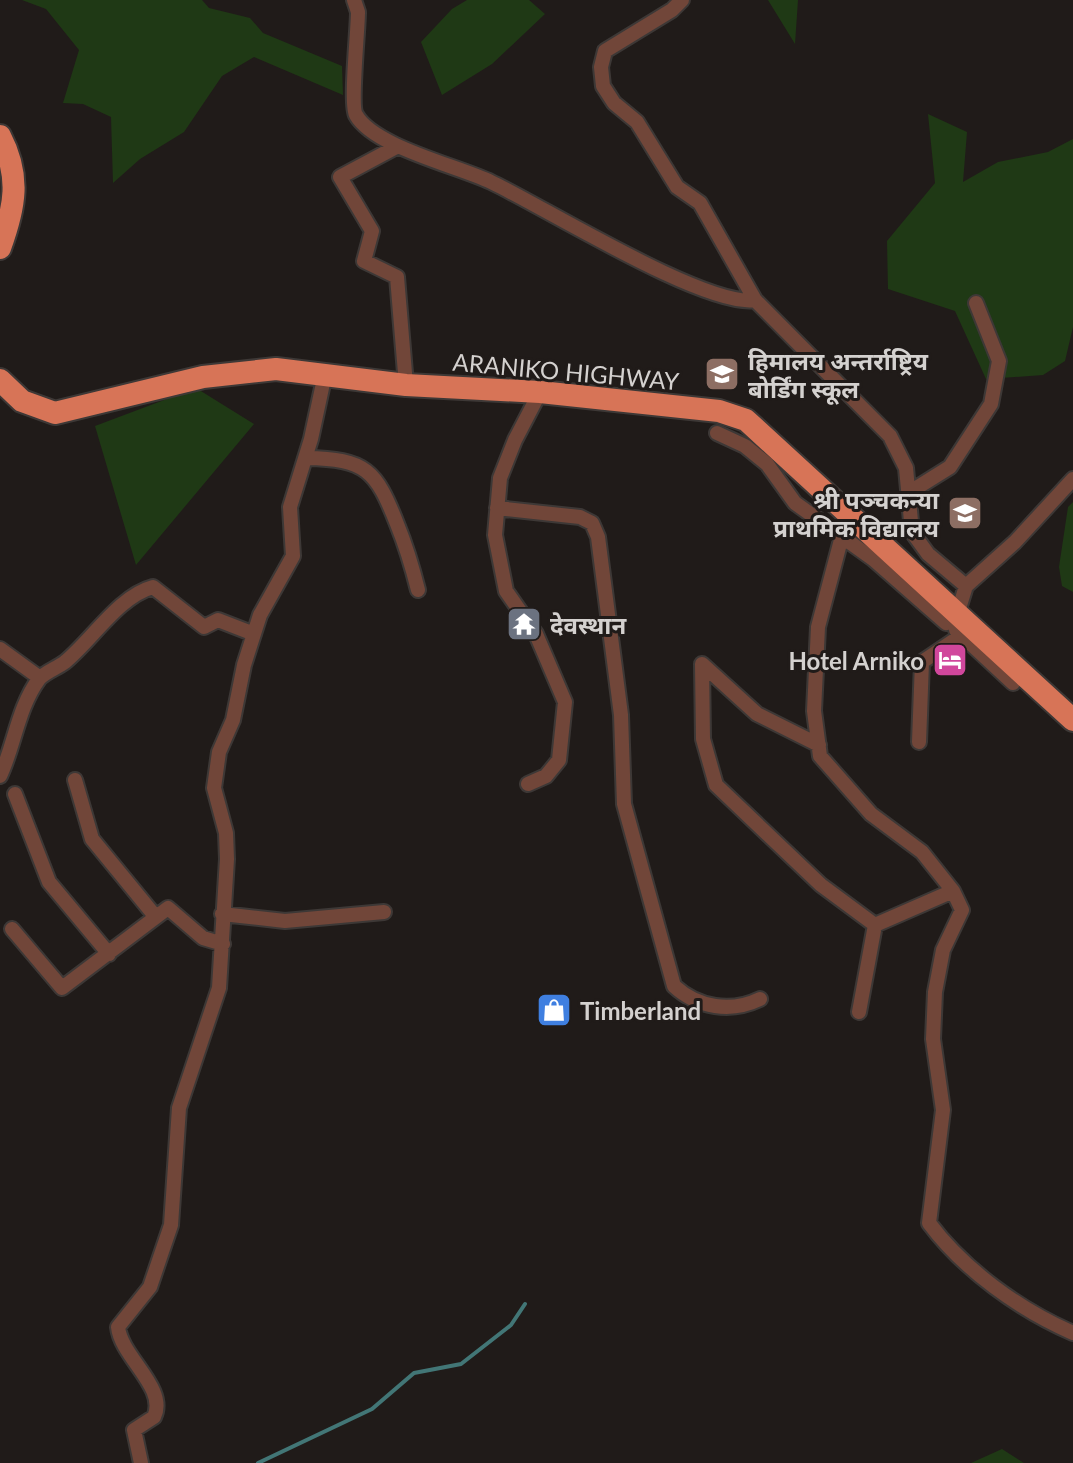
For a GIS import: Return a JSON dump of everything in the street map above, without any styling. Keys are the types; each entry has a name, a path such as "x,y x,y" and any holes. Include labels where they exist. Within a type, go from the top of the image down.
{"highway":[{"path":"0,136 16,187 13,213 0,248"},
{"name":"ARANIKO HIGHWAY","path":"0,380 22,401 55,413 203,377 276,369 406,385 540,392 719,411 746,420 860,520 955,624 1073,720"}],"street":[{"path":"682,0 672,10 605,51 601,67 603,86 614,103 637,122 677,187 700,203 755,300 890,436 906,468 912,532 928,554 966,586"},
{"path":"358,1 355,114 363,124 398,146 491,182 562,223 697,287 729,300 755,300"},
{"path":"398,146 340,177 372,231 364,261 397,277 406,385"},
{"path":"910,492 950,467 991,404 999,361 976,303"},
{"path":"141,1463 134,1430 154,1417 156,1398 124,1348 118,1327 150,1287 171,1225 179,1108 219,988 226,833 214,788 219,752 233,720 254,634 270,593 293,556 290,507 306,458 325,374"},
{"path":"528,784 546,776 559,760 565,702 536,634 506,591 495,535 500,478 515,440 540,392"},
{"path":"717,433 745,446 767,464 795,503 955,624 973,650 1013,683"},
{"path":"306,458 342,460 360,467 380,483 409,549 418,590"},
{"path":"919,742 922,662 955,624 966,586 1015,542 1073,479"},
{"path":"497,508 580,517 592,523 598,537 621,715 624,804 674,986 688,999 726,1008 743,1008 760,999"},
{"path":"860,520 842,536 818,627 814,711 820,756 871,814 922,852 953,891 962,910 943,950 935,992 933,1039 943,1110 929,1223 947,1247 1038,1318 1073,1333"},
{"path":"0,776 14,731 40,678 63,664 129,600 153,587 204,627 218,620 254,634"},
{"path":"0,649 40,678"},
{"path":"819,745 757,714 702,664 703,739 716,785 821,885 875,925"},
{"path":"0,721 14,731"},
{"path":"75,780 92,839 155,916"},
{"path":"15,794 49,882 109,954"},
{"path":"875,925 953,891"},
{"path":"12,929 62,988 168,908 173,909 203,938 223,944"},
{"path":"222,914 285,921 384,912"},
{"path":"859,1012 875,925"}],"green space":[{"path":"22,0 202,0 209,8 250,18 263,33 342,66 343,95 254,57 222,76 184,132 140,159 113,183 111,117 83,104 63,103 79,50 46,9"},
{"path":"467,0 529,0 545,14 492,64 442,95 421,42 452,9"},
{"path":"768,0 798,0 795,44"},
{"path":"928,114 967,132 963,182 998,162 1048,152 1073,139 1073,327 1065,361 1043,375 986,379 955,311 888,289 887,241 935,183"},
{"path":"196,388 254,424 136,565 95,426"},
{"path":"1073,502 1073,592 1062,586 1059,567 1068,507"},
{"path":"1002,1449 1024,1463 971,1463"}],"waterway":[{"path":"258,1463 372,1409 414,1373 461,1364 511,1325 525,1304"}],"place":[{"name":"हिमालय अन्तर्राष्ट्रिय बोर्डिंग स्कूल","path":"722,374"},
{"name":"श्री पञ्चकन्या प्राथमिक विद्यालय","path":"965,513"},
{"name":"देवस्थान","path":"524,624"},
{"name":"Hotel Arniko","path":"950,660"},
{"name":"Timberland","path":"554,1010"}]}
